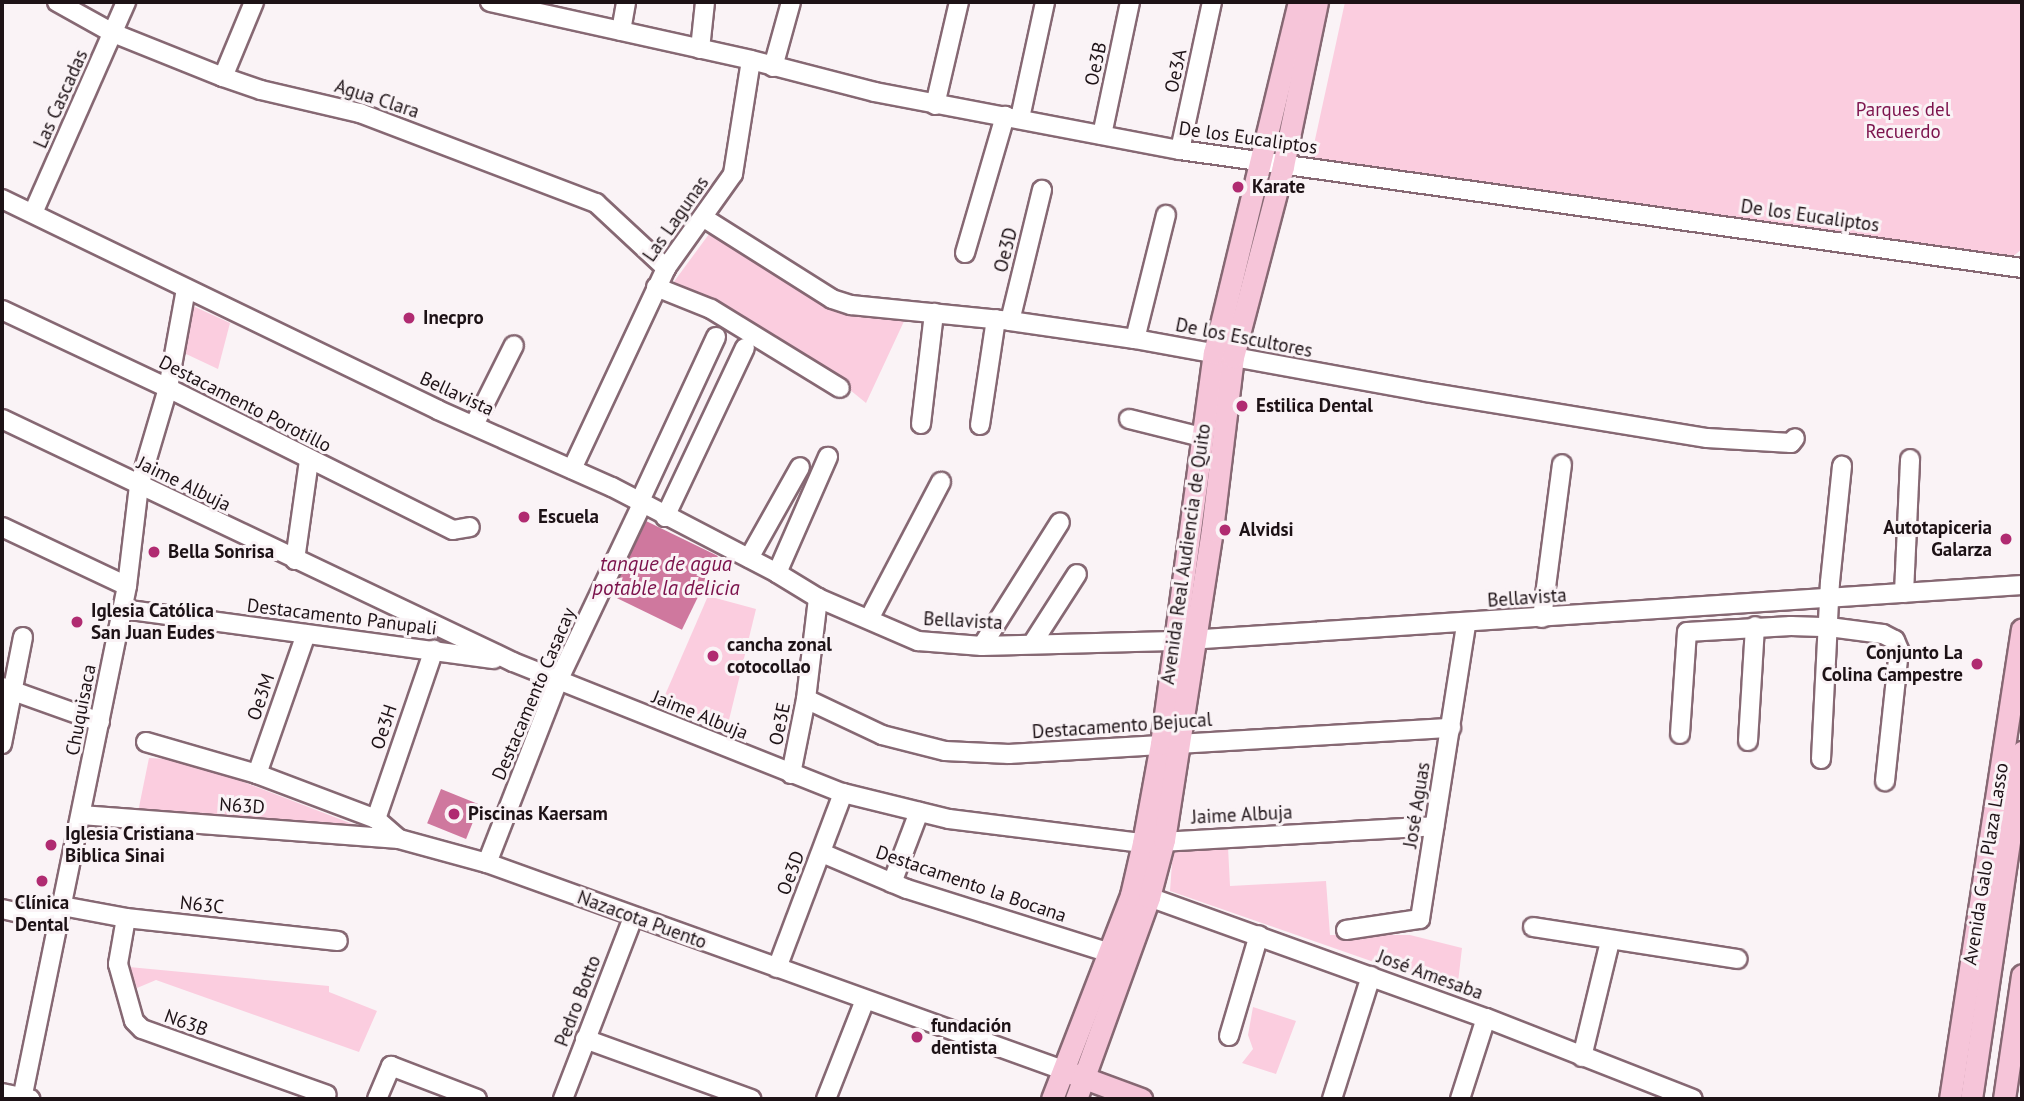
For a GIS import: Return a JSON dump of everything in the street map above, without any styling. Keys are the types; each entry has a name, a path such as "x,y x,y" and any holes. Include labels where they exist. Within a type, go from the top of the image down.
{"main road":[{"name":"Avenida Real Audiencia de Quito","path":"1272,164 1299,2"},
{"name":"Avenida Real Audiencia de Quito","path":"1184,640 1202,437 1272,164 1317,2"},
{"name":"Avenida Real Audiencia de Quito","path":"1076,1099 1149,897 1164,841 1171,743 1224,355"},
{"name":"Avenida Galo Plaza Lasso","path":"1955,1098 2022,629"},
{"name":"Avenida Real Audiencia de Quito","path":"1052,1099 1130,895 1171,743"},
{"name":"Avenida Galo Plaza Lasso","path":"1955,1098 2022,752"},
{"name":"Avenida Galo Plaza Lasso","path":"1984,1099 2022,839"},
{"path":"2004,1099 2018,1031 2022,975"},
{"name":"Nazacota Puento","path":"1063,1070 1141,1099"}],"street":[{"name":"Agua Clara","path":"57,2 113,33 223,77 261,90 360,113 596,203 666,268"},
{"name":"Las Cascadas","path":"33,213 126,2"},
{"path":"223,77 254,2"},
{"name":"De los Eucaliptos","path":"489,2 530,6 621,32 751,60 935,105 1012,117 1180,150 2018,264"},
{"path":"621,32 626,2"},
{"path":"700,49 705,2"},
{"path":"773,66 791,2"},
{"path":"935,105 959,2"},
{"path":"965,253 1012,117 1045,2"},
{"name":"Oe3B","path":"1102,135 1130,2"},
{"name":"Oe3A","path":"1180,150 1212,2"},
{"name":"Las Lagunas","path":"572,469 666,268 733,174 751,60"},
{"name":"Oe3D","path":"980,425 1003,320 1042,190"},
{"name":"Bellavista","path":"2,198 186,289 572,469 777,573 818,598 918,641 982,646 1184,640 1466,624 2022,585"},
{"path":"1135,338 1166,215"},
{"name":"De los Escultores","path":"704,218 832,299 852,305 1003,320 1135,338 1426,393 1707,438 1791,443 1796,438"},
{"path":"656,287 711,309 840,388"},
{"name":"Chuquisaca","path":"25,1098 123,609 139,485 168,388 186,289"},
{"name":"Destacamento Porotillo","path":"2,310 168,388 453,530 470,527"},
{"path":"921,424 934,313"},
{"name":"Destacamento Casacay","path":"487,863 558,681 716,337"},
{"path":"474,425 514,345"},
{"path":"666,517 745,348"},
{"name":"Jaime Albuja","path":"2,419 513,662 843,793 949,819 1143,844 1435,827"},
{"path":"1129,419 1202,437"},
{"path":"777,573 828,457"},
{"path":"1904,593 1910,459"},
{"path":"295,560 309,460"},
{"path":"1542,618 1562,464"},
{"path":"1821,759 1830,599 1842,466"},
{"path":"748,558 800,467"},
{"path":"869,619 941,482"},
{"path":"982,646 1060,522"},
{"path":"2,527 127,586"},
{"path":"1032,644 1077,574"},
{"name":"Oe3E","path":"791,774 806,699 818,598"},
{"name":"Destacamento Panupali","path":"123,609 513,662"},
{"name":"José Aguas","path":"1346,930 1420,919 1466,624"},
{"path":"1748,741 1755,626"},
{"path":"1680,734 1687,632 1755,626 1829,627 1883,634 1895,640 1899,650 1885,781"},
{"name":"Oe3M","path":"257,774 306,634"},
{"path":"2,744 7,688 23,637"},
{"name":"Oe3H","path":"376,818 434,650"},
{"path":"7,688 100,722"},
{"name":"Destacamento Bejucal","path":"806,699 881,734 945,751 1009,754 1451,728"},
{"name":"Nazacota Puento","path":"146,742 257,774 376,818 399,839 487,863 633,918 1063,1070"},
{"name":"Oe3D","path":"777,968 843,793"},
{"path":"892,883 919,812"},
{"name":"N63D","path":"81,815 399,839"},
{"name":"Destacamento la Bocana","path":"822,853 892,883 1107,951"},
{"name":"José Amesaba","path":"1149,897 1259,934 1486,1018 1582,1057 1649,1092 1693,1099"},
{"name":"N63C","path":"2,909 126,918 338,941"},
{"name":"N63B","path":"126,918 118,964 134,1021 142,1029 327,1095"},
{"name":"Pedro Botto","path":"563,1099 633,918"},
{"path":"1533,928 1738,959"},
{"path":"1229,1036 1259,934"},
{"path":"1582,1057 1610,941"},
{"path":"1332,1099 1371,976"},
{"path":"826,1099 865,1000"},
{"path":"1460,1099 1486,1018"},
{"path":"585,1039 751,1099"},
{"path":"377,1099 391,1066 477,1099"},
{"path":"2,1093 25,1098"}],"green space":[{"name":"Parques del Recuerdo","path":"1345,2 2022,2 2022,249 2011,258 1311,158"},
{"path":"712,230 771,273 831,306 906,317 866,403 828,372 673,283"},
{"path":"193,306 230,323 218,369 184,353"},
{"name":"cancha zonal cotocollao","path":"708,596 756,609 728,724 662,702"},
{"path":"149,758 187,760 381,835 138,812"},
{"path":"1228,847 1230,886 1326,881 1330,935 1410,935 1462,948 1457,991 1170,891 1173,849"},
{"path":"129,967 329,986 329,992 377,1011 359,1052 156,980 137,988"},
{"path":"1253,1007 1296,1021 1276,1074 1242,1063 1253,1049 1248,1035"}],"water":[{"name":"tanque de agua potable la delicia","path":"646,521 718,556 682,630 610,595"},
{"name":"Piscinas Kaersam","path":"441,789 480,805 466,839 427,823"}],"place":[{"name":"Karate","path":"1238,187"},
{"name":"Inecpro","path":"409,318"},
{"name":"Estilica Dental","path":"1242,406"},
{"name":"Escuela","path":"524,517"},
{"name":"Alvidsi","path":"1225,530"},
{"name":"Autotapiceria Galarza","path":"2006,539"},
{"name":"Bella Sonrisa","path":"154,552"},
{"name":"Iglesia Católica San Juan Eudes","path":"77,622"},
{"name":"cancha zonal cotocollao","path":"713,656"},
{"name":"Conjunto La Colina Campestre","path":"1977,664"},
{"name":"Piscinas Kaersam","path":"454,814"},
{"name":"Iglesia Cristiana Biblica Sinai","path":"51,845"},
{"name":"Clínica Dental","path":"42,881"},
{"name":"fundación dentista","path":"917,1037"}]}
